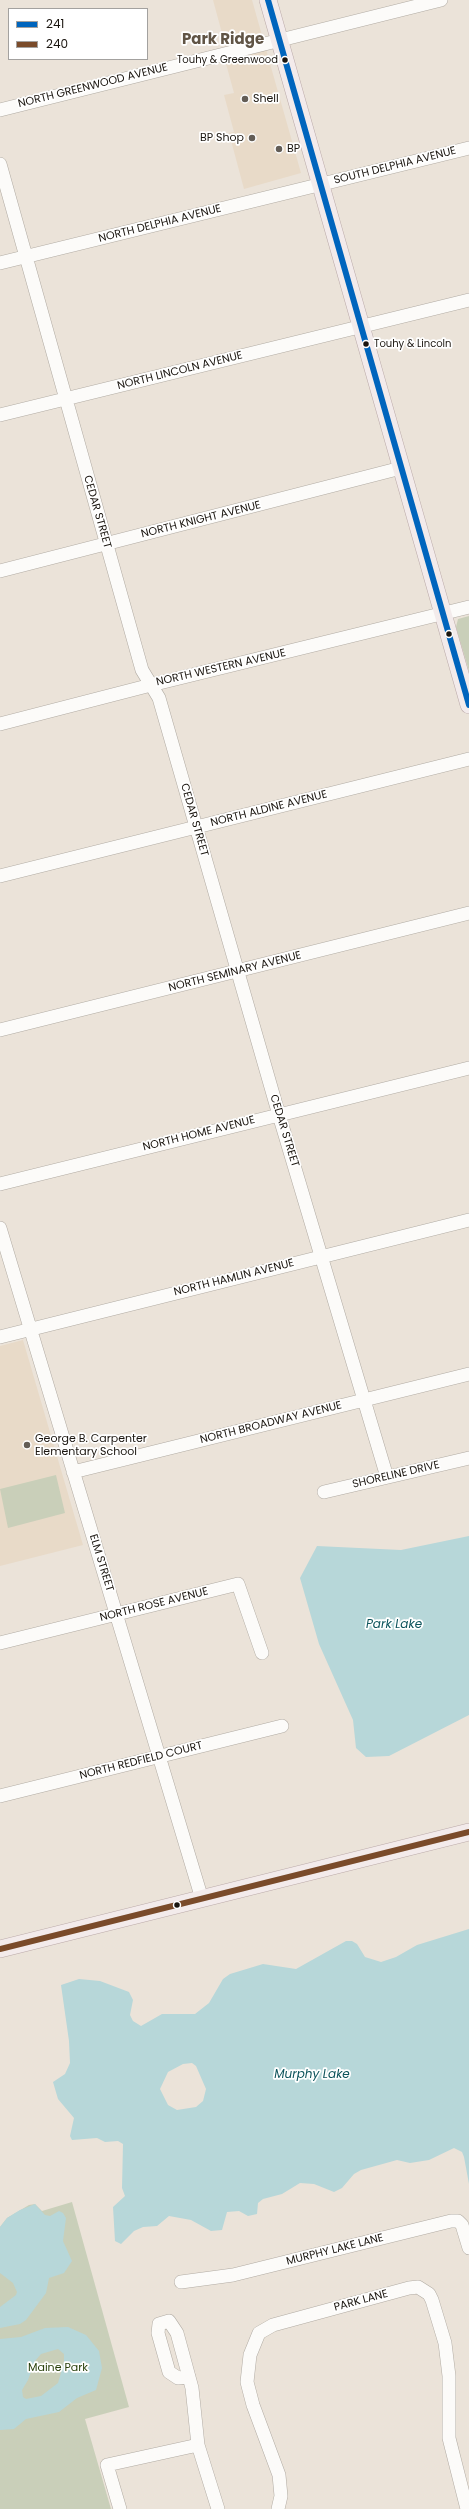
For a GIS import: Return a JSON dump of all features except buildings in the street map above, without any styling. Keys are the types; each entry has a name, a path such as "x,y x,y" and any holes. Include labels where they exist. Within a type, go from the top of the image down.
{"main road":[{"path":"268,0 469,705"},
{"path":"0,1949 469,1832"}],"street":[{"name":"NORTH GREENWOOD AVENUE","path":"0,110 441,0"},
{"name":"SOUTH DELPHIA AVENUE","path":"321,185 469,148"},
{"name":"CEDAR STREET","path":"0,164 142,670 159,698 279,1115 387,1477"},
{"name":"NORTH DELPHIA AVENUE","path":"0,263 321,185"},
{"name":"NORTH LINCOLN AVENUE","path":"0,415 469,300"},
{"name":"NORTH KNIGHT AVENUE","path":"0,571 401,468"},
{"name":"NORTH WESTERN AVENUE","path":"0,724 151,685 469,607"},
{"name":"NORTH ALDINE AVENUE","path":"0,876 469,759"},
{"name":"NORTH SEMINARY AVENUE","path":"0,1030 469,913"},
{"name":"NORTH HOME AVENUE","path":"0,1184 469,1068"},
{"name":"NORTH HAMLIN AVENUE","path":"0,1337 469,1220"},
{"name":"ELM STREET","path":"0,1228 202,1899"},
{"name":"NORTH BROADWAY AVENUE","path":"73,1472 469,1374"},
{"name":"SHORELINE DRIVE","path":"324,1492 469,1458"},
{"name":"NORTH ROSE AVENUE","path":"0,1643 238,1584 262,1653"},
{"name":"NORTH REDFIELD COURT","path":"0,1796 282,1726"},
{"name":"MURPHY LAKE LANE","path":"181,2282 233,2275 451,2221 458,2221 462,2225 469,2248"},
{"name":"PARK LANE","path":"278,2509 281,2496 279,2475 253,2405 247,2382 250,2355 259,2333 273,2324 418,2287 429,2294 432,2300 445,2343 449,2376 449,2438 467,2509"},
{"path":"189,2377 192,2388 198,2445 218,2509"},
{"path":"120,2509 107,2465 198,2445"}],"shaded area":[{"path":"213,0 252,0 301,173 244,189 229,133 234,132 224,95 234,93 225,60 229,59"},
{"name":"George B. Carpenter Elementary School","path":"23,1340 83,1545 0,1566 0,1346"}],"green space":[{"path":"469,616 469,671 456,627 458,619"},
{"path":"56,1475 65,1513 8,1528 0,1489"},
{"name":"Maine Park","path":"72,2202 129,2407 85,2419 111,2509 0,2509 0,2227 7,2218 29,2205 35,2204 42,2211"}],"water":[{"name":"Park Lake","path":"469,1536 469,1715 389,1756 366,1757 356,1748 353,1720 319,1644 300,1578 317,1546 401,1550"},
{"name":"Murphy Lake","path":"469,1929 469,2184 462,2152 454,2148 429,2160 410,2163 397,2160 361,2170 354,2174 342,2188 334,2192 314,2184 300,2183 282,2194 263,2199 258,2203 257,2214 248,2216 239,2211 227,2212 222,2230 211,2231 191,2220 169,2216 157,2226 143,2227 134,2231 121,2244 115,2241 113,2207 125,2196 122,2188 123,2144 118,2141 105,2142 97,2138 72,2140 70,2136 74,2118 58,2099 53,2082 65,2074 70,2063 69,2041 61,1985 79,1979 100,1981 129,1992 133,2000 130,2015 133,2021 141,2026 162,2014 195,2014 209,2003 223,1979 230,1974 263,1964 296,1969 346,1941 352,1941 357,1944 365,1957 381,1962 396,1957 417,1945","holes":["192,2063 196,2066 206,2089 203,2101 196,2107 177,2110 168,2105 160,2089 168,2072 183,2064"]},
{"path":"35,2204 45,2215 50,2216 59,2211 63,2213 66,2218 63,2241 72,2261 64,2273 49,2278 46,2293 26,2320 20,2324 0,2328 0,2307 16,2295 17,2292 13,2283 0,2273 0,2227 7,2218 20,2210"},
{"path":"68,2327 86,2335 99,2351 102,2368 96,2390 77,2398 59,2412 26,2419 14,2429 0,2430 0,2339 21,2337 45,2328","holes":["58,2349 64,2354 64,2362 58,2383 41,2396 26,2399 23,2397 22,2390 28,2380 35,2361 41,2354"]}],"transit line":[{"name":"241","path":"268,0 469,705"},
{"name":"240","path":"0,1949 469,1832"}],"place":[{"name":"Touhy & Greenwood","path":"285,60"},
{"name":"Shell","path":"245,99"},
{"name":"BP Shop","path":"252,138"},
{"name":"BP","path":"279,149"},
{"name":"Touhy & Lincoln","path":"366,344"},
{"name":"George B. Carpenter Elementary School","path":"27,1445"}],"district":[{"name":"Park Ridge","path":"223,40"}]}
